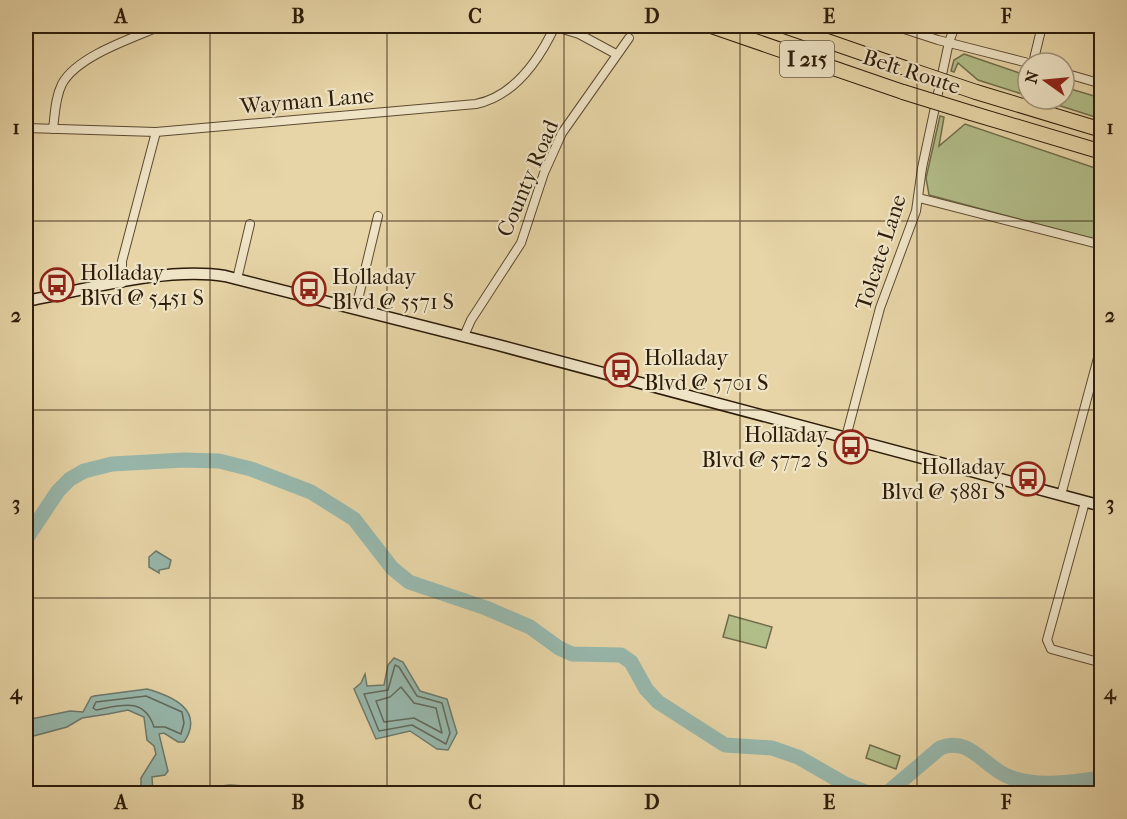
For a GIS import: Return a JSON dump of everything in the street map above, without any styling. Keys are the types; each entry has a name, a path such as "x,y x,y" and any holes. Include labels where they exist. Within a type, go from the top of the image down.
{"highway":[{"name":"Belt Route","path":"711,26 903,92 1101,152"},
{"name":"Belt Route","path":"784,26 976,92 1101,130"}],"main road":[{"path":"28,301 122,283 186,274 214,274 464,336 1101,506"}],"street":[{"path":"53,129 59,92 70,73 92,57 147,28 161,26"},
{"path":"554,26 579,34 616,54"},
{"name":"Wayman Lane","path":"26,128 156,132 483,102 504,94 516,84 542,50 554,26"},
{"path":"895,26 1016,60"},
{"name":"Tolcate Lane","path":"846,437 880,308 912,225 949,42 955,26"},
{"path":"1037,51 1042,26"},
{"name":"County Road","path":"464,336 471,320 520,243 544,173 562,133 629,38"},
{"path":"1076,77 1101,84"},
{"path":"122,283 122,261 156,132"},
{"path":"919,198 1101,245"},
{"path":"28,301 26,273 29,216"},
{"path":"356,308 378,216"},
{"path":"237,279 250,224"},
{"path":"1061,495 1101,343"},
{"path":"1086,502 1047,640 1052,648 1101,663"}],"green space":[{"path":"964,54 1016,72 1016,92 978,80 958,63 954,72 951,71 954,60"},
{"path":"1076,91 1101,98 1101,119 1076,111"},
{"path":"940,116 944,117 939,146 965,124 1101,170 1101,241 929,195 926,178"},
{"path":"729,615 772,627 766,648 723,637"},
{"path":"870,745 900,756 896,769 866,758"}],"water":[{"path":"156,551 171,560 169,568 159,570 159,573 149,567 149,557"},
{"path":"394,658 403,662 420,691 447,699 457,733 448,750 437,749 410,731 376,739 354,689 361,683 365,674 367,686 384,685 388,665"},
{"path":"147,689 175,700 183,706 191,721 184,742 178,742 164,733 159,734 168,771 165,775 152,777 153,793 141,793 141,778 156,754 154,746 147,740 144,717 128,710 82,718 67,727 26,738 26,720 70,711 83,712 91,697"},
{"path":"230,785 251,789 224,788 202,793 185,793 194,789"}],"waterway":[{"path":"26,539 58,491 70,479 84,471 112,464 184,460 219,461 251,469 311,492 354,519 392,568 409,582 486,608 530,627 559,648 572,654 621,655 631,662 646,689 658,702 725,745 772,748 798,757 845,784 871,794"},
{"path":"886,794 940,748 950,745 968,749 1005,775 1028,782 1053,783 1102,778"}],"place":[{"name":"Holladay Blvd @ 5451 S","path":"57,285"},
{"name":"Holladay Blvd @ 5571 S","path":"309,289"},
{"name":"Holladay Blvd @ 5701 S","path":"621,370"},
{"name":"Holladay Blvd @ 5772 S","path":"851,447"},
{"name":"Holladay Blvd @ 5881 S","path":"1028,479"}]}
